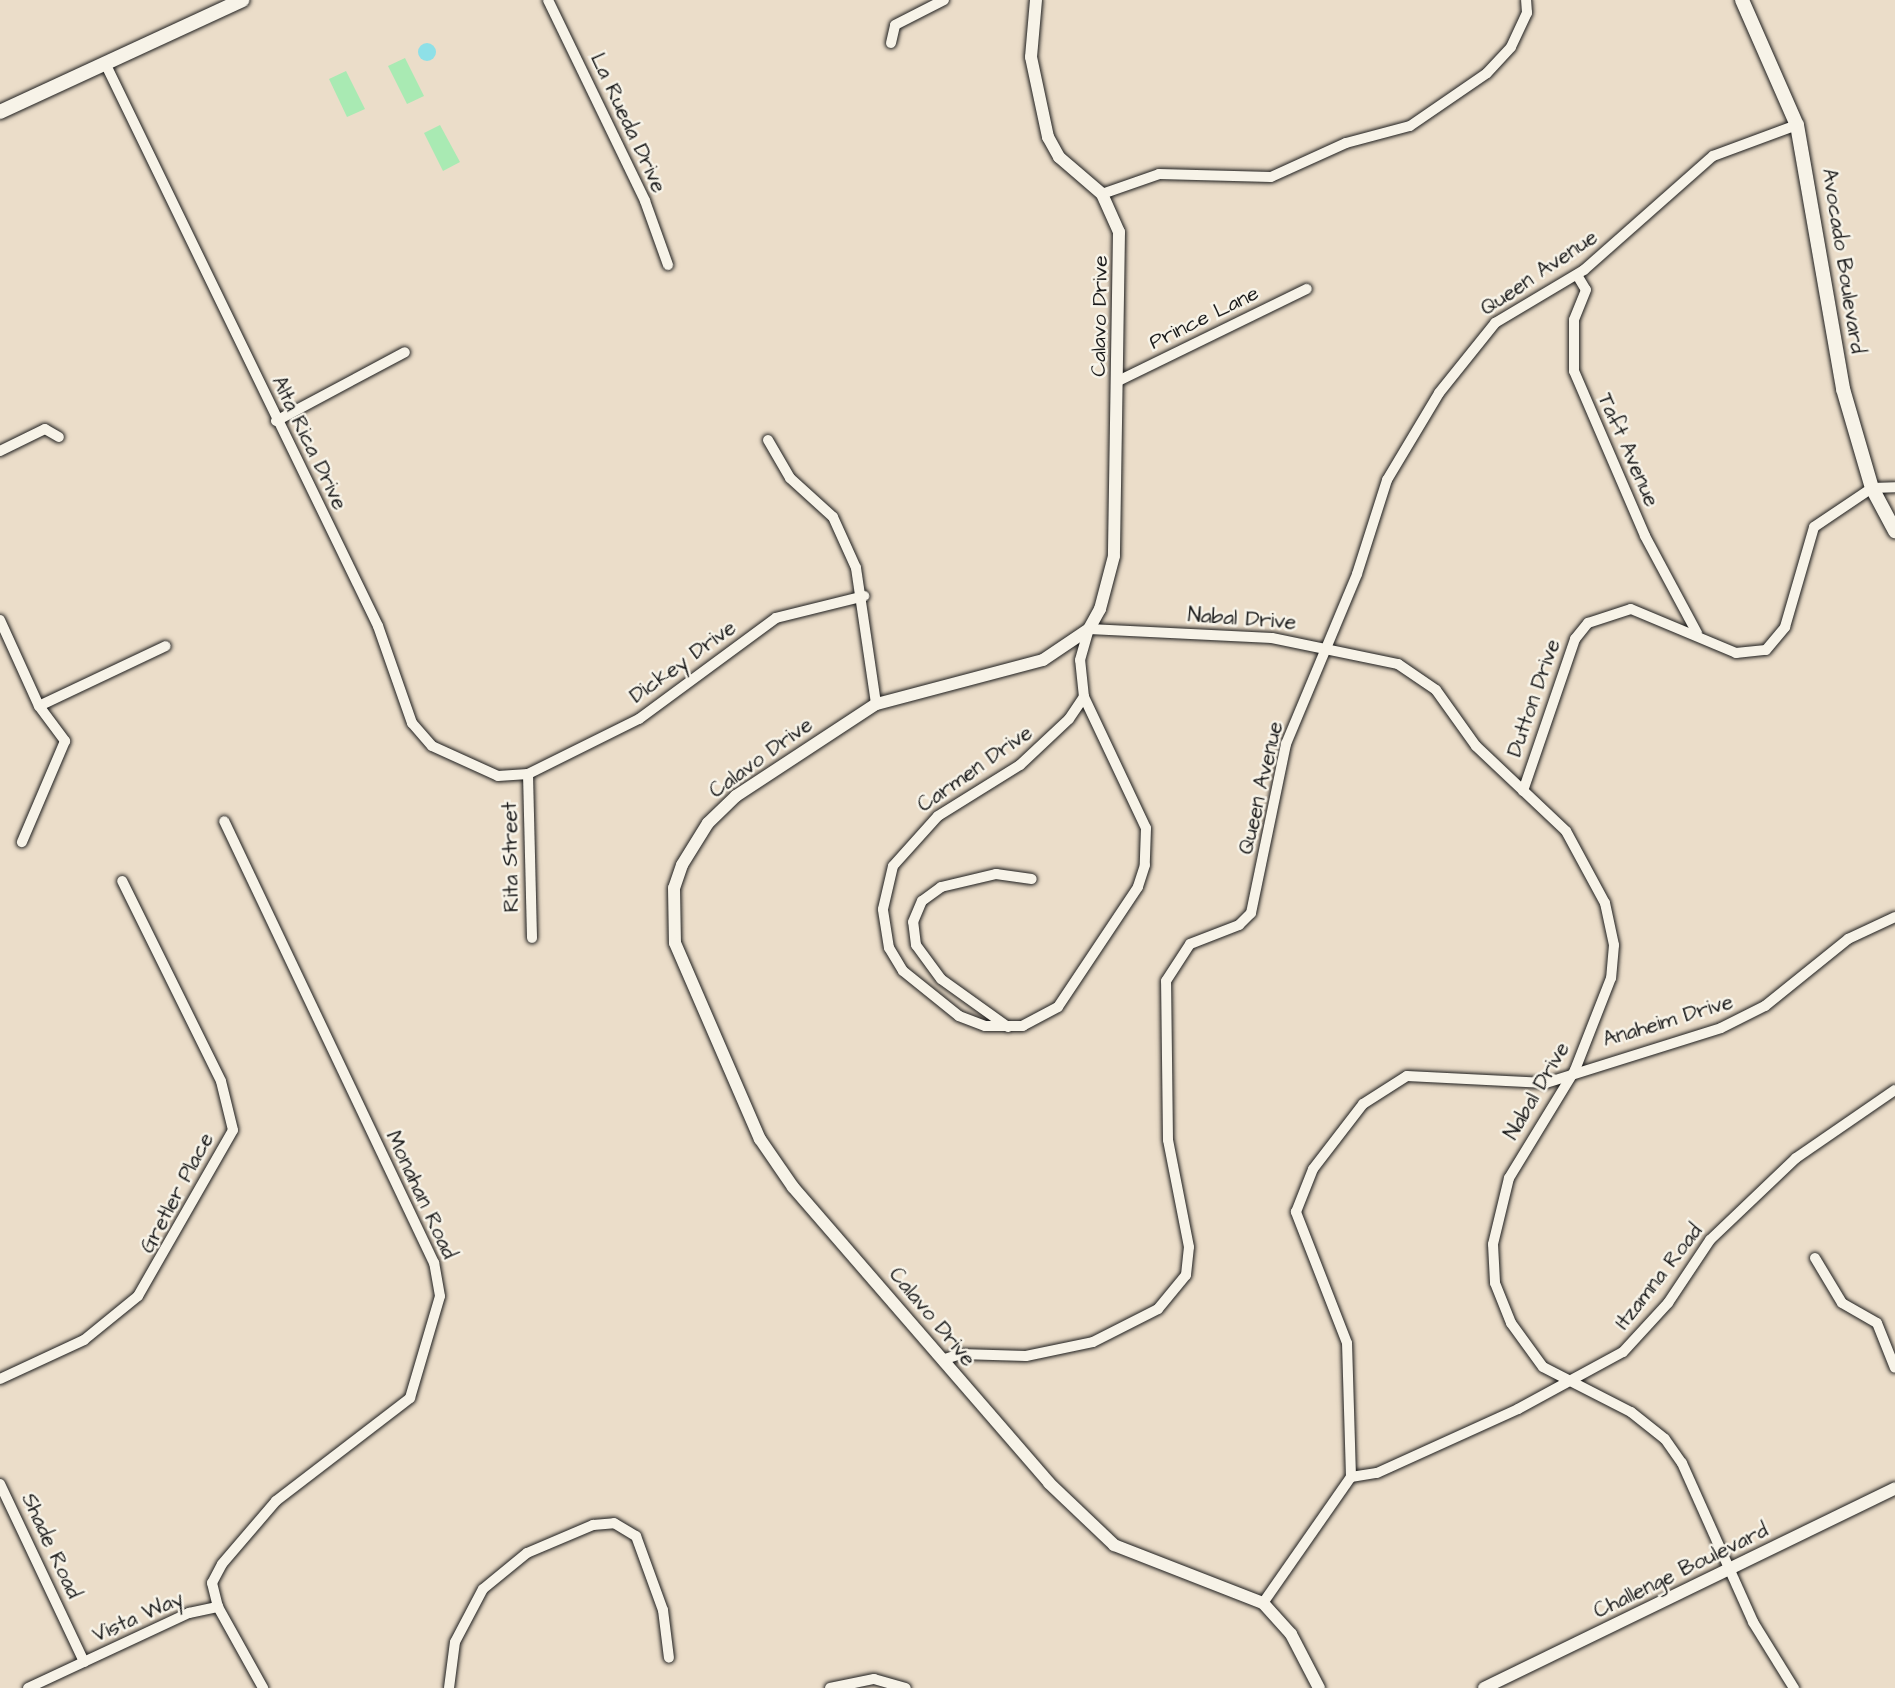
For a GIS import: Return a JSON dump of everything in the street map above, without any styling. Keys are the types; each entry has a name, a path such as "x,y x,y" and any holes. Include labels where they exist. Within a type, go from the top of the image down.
{"main road":[{"path":"0,112 219,5 242,0"},
{"name":"Avocado Boulevard","path":"1742,0 1797,125 1843,389 1872,488 1895,531"}],"street":[{"name":"La Rueda Drive","path":"548,0 645,201 668,265"},
{"path":"891,43 895,25 944,0"},
{"name":"Calavo Drive","path":"1035,0 1031,57 1048,137 1059,157 1102,194 1119,232 1114,555 1089,629 1030,666 876,704 770,770 708,823 674,888 675,943 760,1139 943,1360 1087,1525 1114,1545 1263,1603 1291,1634 1319,1688"},
{"path":"1102,194 1159,174 1271,177 1346,143 1410,126 1488,73 1511,47 1527,13 1526,0"},
{"name":"Alta Rica Drive","path":"105,63 276,421 378,626 418,731 470,767 498,776 528,774"},
{"name":"Queen Avenue","path":"943,1360 960,1354 1026,1356 1093,1342 1158,1309 1186,1275 1189,1247 1168,1140 1166,981 1190,944 1239,925 1251,913 1286,744 1325,645 1357,574 1387,480 1439,393 1495,323 1577,275 1713,156 1797,125"},
{"name":"Taft Avenue","path":"1577,275 1586,290 1574,320 1574,371 1640,525 1698,632"},
{"name":"Prince Lane","path":"1118,381 1307,289"},
{"path":"276,421 405,352"},
{"path":"0,451 45,429 59,437"},
{"path":"768,440 790,478 833,517 864,596 876,704"},
{"name":"Dutton Drive","path":"1523,791 1575,639 1588,623 1631,609 1698,632 1736,653 1772,646 1785,627 1809,534 1830,510 1872,488 1895,487"},
{"name":"Dickey Drive","path":"528,774 639,719 776,618 808,604 864,596"},
{"path":"0,620 38,706 65,741 22,842"},
{"path":"1032,879 996,874 941,887 922,901 913,922 916,945 941,979 1008,1028 1042,1018 1068,995 1145,864 1146,828 1084,697 1080,660 1089,629"},
{"name":"Nabal Drive","path":"1089,629 1325,645 1398,664 1436,690 1476,746 1566,831 1583,858 1612,932 1611,978 1575,1070 1509,1178 1493,1244 1495,1283 1511,1323 1543,1367 1631,1412 1665,1439 1728,1568 1794,1688"},
{"path":"38,706 166,646"},
{"name":"Carmen Drive","path":"1008,1028 959,1016 903,971 889,948 883,909 893,866 913,838 1040,750 1084,697"},
{"name":"Rita Street","path":"528,774 532,939"},
{"name":"Monahan Road","path":"218,1607 212,1583 222,1564 276,1501 410,1398 440,1296 434,1263 224,821"},
{"name":"Gretler Place","path":"0,1379 84,1340 138,1296 233,1130 216,1069 122,881"},
{"name":"Anaheim Drive","path":"1351,1477 1347,1343 1299,1232 1297,1202 1305,1182 1363,1104 1397,1078 1520,1084 1556,1081 1575,1070 1750,1015 1848,939 1895,917"},
{"name":"Itzamna Road","path":"1351,1477 1377,1473 1623,1352 1668,1303 1710,1240 1796,1158 1895,1090"},
{"path":"1815,1258 1842,1303 1877,1323 1895,1368"},
{"path":"1263,1603 1351,1477"},
{"name":"Shade Road","path":"0,1484 85,1662"},
{"name":"Challenge Boulevard","path":"1484,1688 1895,1488"},
{"path":"449,1688 455,1642 484,1590 527,1553 593,1525 625,1526 636,1536 663,1610 669,1658"},
{"name":"Vista Way","path":"28,1688 189,1613 218,1607 262,1688"},
{"path":"830,1688 874,1679 906,1688"}],"green space":[{"path":"405,58 424,96 407,104 388,66"},
{"path":"346,71 365,109 347,117 329,79"},
{"path":"440,125 460,162 443,171 424,133"}],"water":[{"path":"427,43 433,46 436,52 433,58 427,61 421,58 418,52 421,46"}]}
